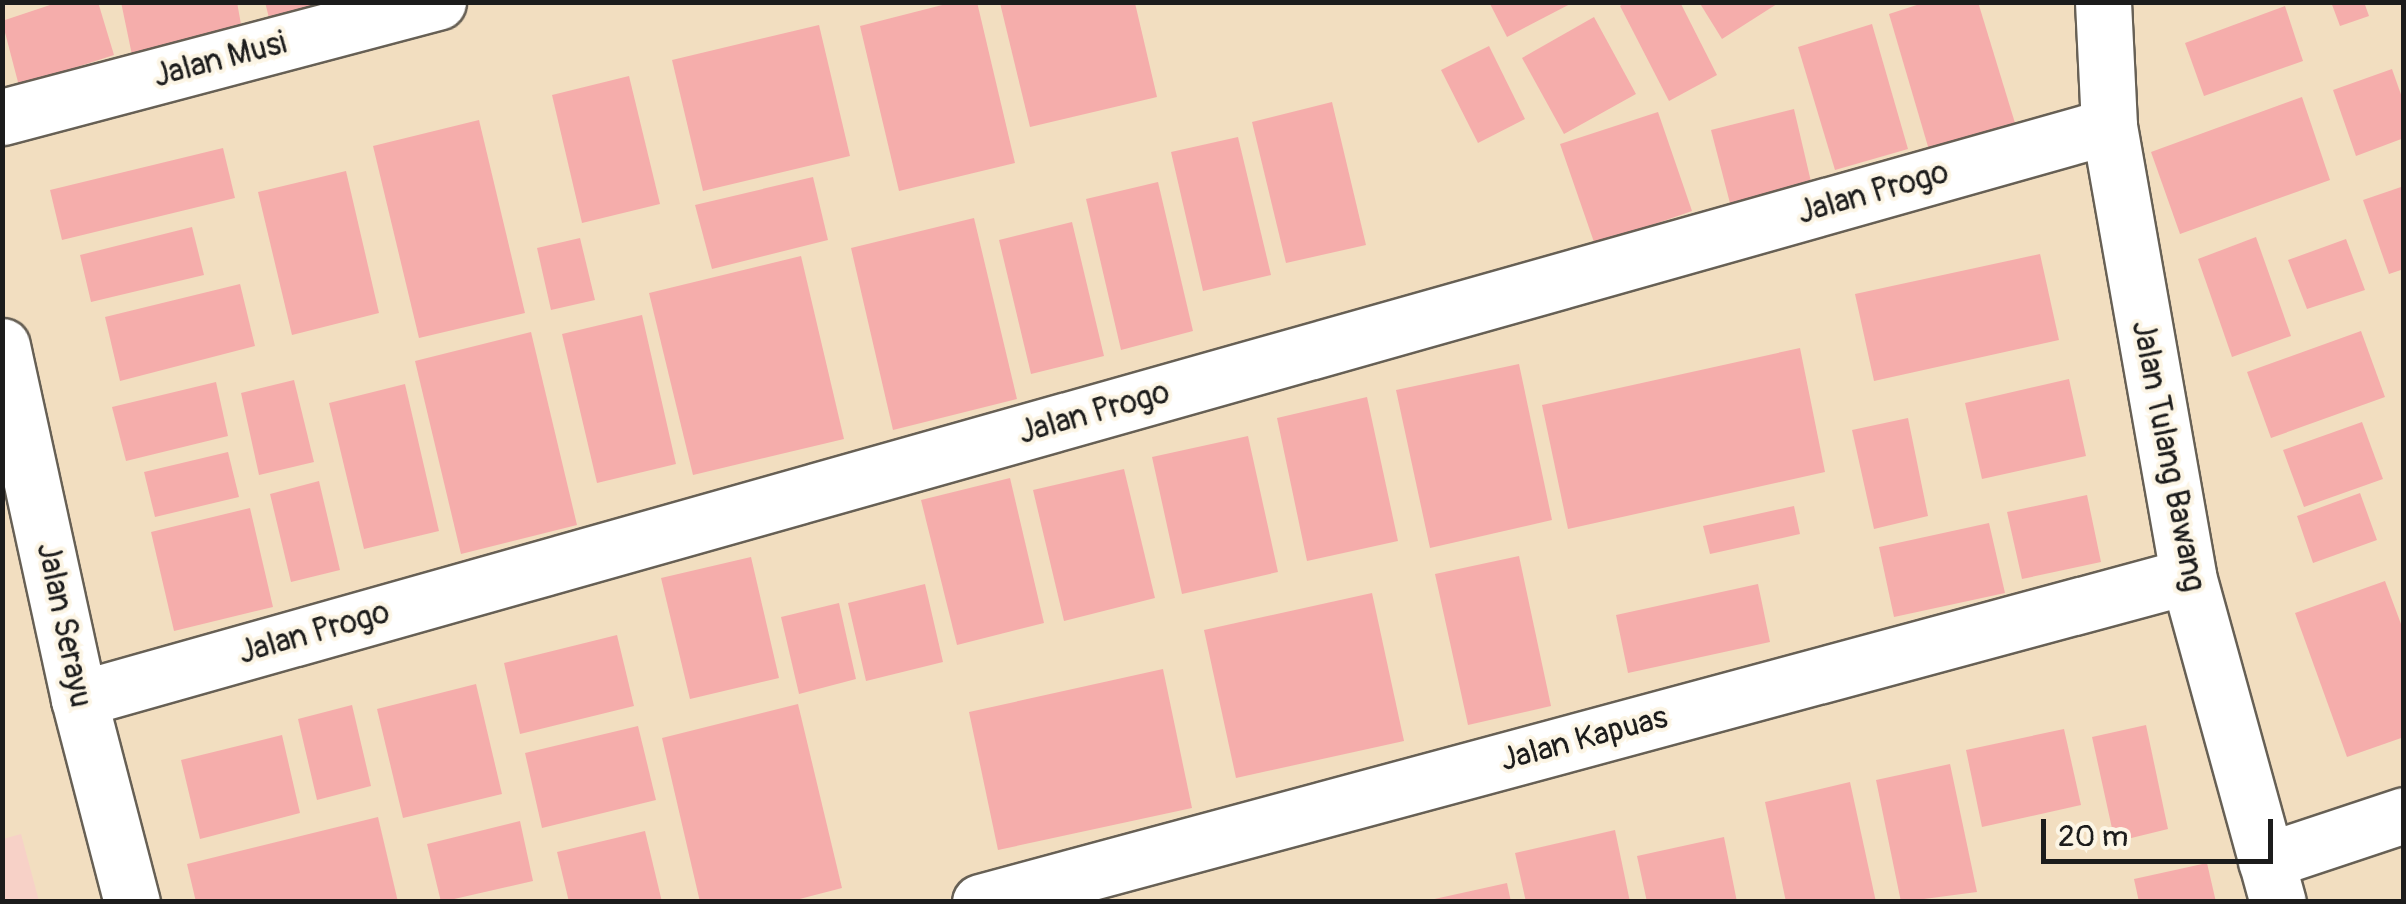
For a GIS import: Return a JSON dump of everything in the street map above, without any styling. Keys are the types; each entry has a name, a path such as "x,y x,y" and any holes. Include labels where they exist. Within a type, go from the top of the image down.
{"street":[{"name":"Jalan Musi","path":"2,117 438,2"},
{"name":"Jalan Tulang Bawang","path":"2104,2 2109,126 2188,576 2272,881"},
{"name":"Jalan Progo","path":"79,699 2109,126"},
{"name":"Jalan Serayu","path":"2,346 20,511 79,699 132,902"},
{"name":"Jalan Kapuas","path":"980,902 2188,576"},
{"path":"2272,881 2404,815"}],"shaded area":[{"path":"21,834 39,901 3,901 3,839"}],"building":[{"path":"59,2 98,2 114,55 19,86 2,21"},
{"path":"121,2 237,2 242,30 132,55"},
{"path":"265,2 363,2 271,26"},
{"path":"954,2 977,2 1015,163 899,191 860,26"},
{"path":"1489,2 1574,2 1507,37"},
{"path":"1626,2 1680,2 1717,75 1669,101 1620,6"},
{"path":"1699,2 1780,2 1722,39"},
{"path":"1926,2 1978,2 2015,123 1929,150 1889,14"},
{"path":"2331,2 2364,2 2369,16 2340,26"},
{"path":"1000,3 1135,3 1157,97 1030,127"},
{"path":"2285,6 2303,61 2204,96 2185,43"},
{"path":"1594,17 1636,94 1564,134 1522,58"},
{"path":"1872,24 1908,149 1835,170 1798,47"},
{"path":"819,25 850,156 703,191 672,60"},
{"path":"1489,46 1525,119 1478,143 1441,70"},
{"path":"2392,69 2404,103 2404,138 2356,156 2333,90"},
{"path":"629,76 660,204 582,223 552,95"},
{"path":"2302,97 2330,180 2180,234 2151,152"},
{"path":"1332,102 1366,245 1286,263 1252,122"},
{"path":"1794,109 1812,186 1731,207 1711,130"},
{"path":"1658,112 1692,211 1595,245 1560,144"},
{"path":"479,120 525,313 419,338 373,146"},
{"path":"1238,137 1271,275 1203,291 1171,152"},
{"path":"223,148 235,198 62,240 50,190"},
{"path":"346,171 379,313 292,335 258,192"},
{"path":"813,177 828,240 712,269 695,205"},
{"path":"1158,182 1193,331 1121,350 1086,199"},
{"path":"2404,186 2404,269 2389,274 2363,200"},
{"path":"974,218 1017,399 893,430 851,248"},
{"path":"1072,222 1104,356 1031,374 999,240"},
{"path":"192,227 204,275 91,302 80,255"},
{"path":"2256,237 2291,336 2232,357 2198,259"},
{"path":"580,238 595,300 551,310 537,248"},
{"path":"2346,239 2365,290 2307,309 2288,260"},
{"path":"2040,254 2059,340 1874,381 1855,294"},
{"path":"801,256 844,439 693,475 649,293"},
{"path":"240,284 255,346 120,381 105,317"},
{"path":"642,315 676,464 597,483 562,334"},
{"path":"2361,331 2385,397 2271,438 2247,372"},
{"path":"531,332 577,525 461,554 415,361"},
{"path":"1800,348 1825,472 1568,529 1542,405"},
{"path":"1519,364 1552,520 1430,548 1396,390"},
{"path":"2069,379 2086,456 1982,479 1965,403"},
{"path":"294,380 314,462 259,475 241,393"},
{"path":"216,382 228,436 126,461 112,407"},
{"path":"405,384 439,531 364,549 329,403"},
{"path":"1367,397 1398,541 1307,561 1277,418"},
{"path":"1908,418 1928,516 1874,529 1852,430"},
{"path":"2362,422 2383,479 2304,507 2283,450"},
{"path":"1248,436 1278,572 1182,594 1152,457"},
{"path":"228,452 239,497 155,517 144,472"},
{"path":"1124,469 1155,598 1064,621 1033,490"},
{"path":"1010,478 1044,623 957,645 921,500"},
{"path":"319,481 340,570 291,582 270,494"},
{"path":"2360,493 2377,540 2313,563 2297,516"},
{"path":"2087,495 2101,562 2022,579 2007,512"},
{"path":"1794,506 1800,534 1710,554 1703,526"},
{"path":"250,508 273,607 174,631 151,532"},
{"path":"1989,523 2005,593 1894,617 1879,547"},
{"path":"1519,556 1551,706 1468,725 1435,574"},
{"path":"751,557 779,678 690,699 661,578"},
{"path":"2385,581 2404,632 2404,737 2347,757 2295,613"},
{"path":"925,584 943,662 866,681 848,603"},
{"path":"1758,584 1770,642 1628,673 1616,615"},
{"path":"1372,593 1404,741 1236,778 1204,630"},
{"path":"839,603 856,679 799,694 781,617"},
{"path":"617,635 634,706 520,734 504,663"},
{"path":"1163,669 1192,808 998,850 969,712"},
{"path":"476,684 502,794 403,818 377,709"},
{"path":"798,704 842,888 788,902 700,902 662,738"},
{"path":"352,705 371,786 317,800 298,719"},
{"path":"2146,725 2168,829 2115,842 2092,737"},
{"path":"638,726 656,800 542,828 525,753"},
{"path":"2064,729 2081,805 1982,827 1966,750"},
{"path":"282,735 300,813 200,839 181,760"},
{"path":"1950,764 1977,892 1901,902 1876,780"},
{"path":"1850,782 1876,902 1786,902 1765,802"},
{"path":"378,817 398,902 196,902 187,864"},
{"path":"520,821 533,881 441,902 427,844"},
{"path":"1615,830 1630,902 1526,902 1515,853"},
{"path":"645,831 662,902 569,902 557,852"},
{"path":"1724,837 1737,902 1647,902 1637,856"},
{"path":"2207,863 2216,902 2139,902 2134,879"},
{"path":"1507,883 1511,902 1430,902 1430,900"}]}
